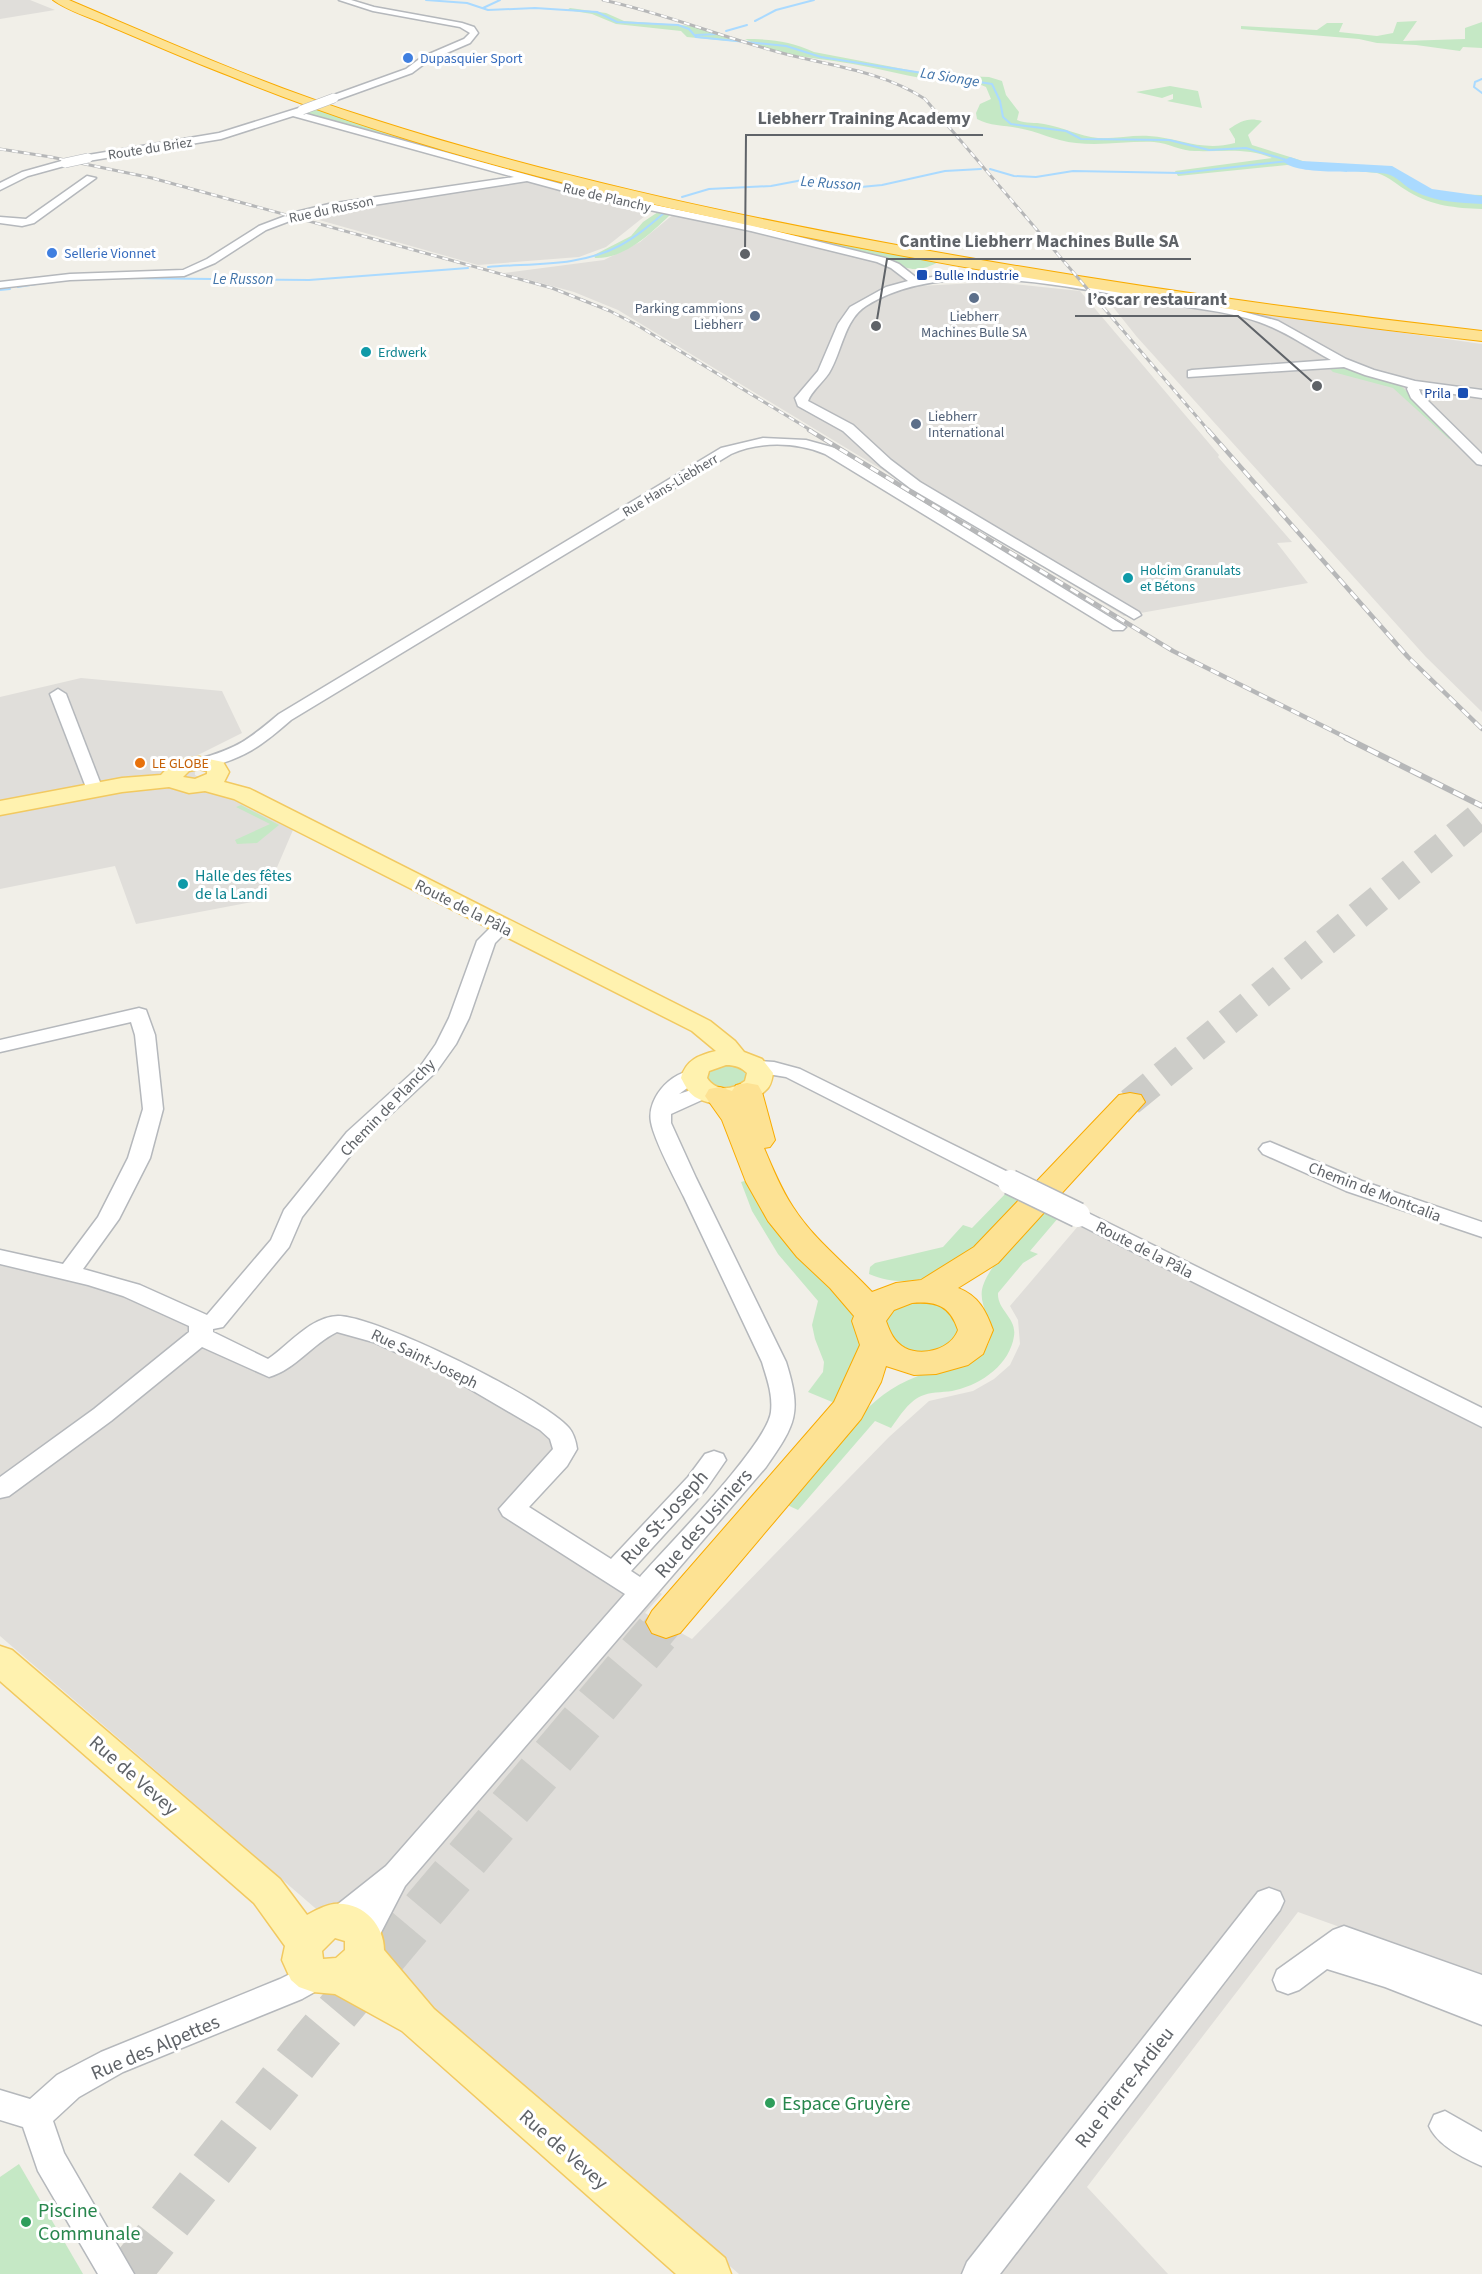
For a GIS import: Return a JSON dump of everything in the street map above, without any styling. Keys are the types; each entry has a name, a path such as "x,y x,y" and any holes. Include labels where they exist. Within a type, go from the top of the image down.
{"highway":[{"path":"59,0 224,70 318,105 430,141 574,180 720,214 898,250 1087,283 1296,314 1482,336"},
{"path":"69,0 249,75 346,111 488,154 631,190 821,231 1019,268 1482,336"},
{"path":"728,1078 752,1118 768,1164 804,1224 854,1273 915,1292 951,1298 965,1307 974,1319 976,1327 974,1339 969,1347 948,1360 931,1363 913,1362 895,1357 842,1280 809,1249 780,1214 762,1182 737,1120 728,1078"},
{"path":"965,1307 975,1278 987,1255 1130,1102"},
{"path":"666,1622 848,1410 864,1382 873,1353 875,1330 885,1300 915,1292 987,1255"},
{"path":"848,1410 887,1381 899,1376 913,1362"}],"main road":[{"name":"Route de la Pâla","path":"0,808 173,775 185,785 211,773 242,794 686,1020 700,1036 728,1078"},
{"name":"Rue de Vevey","path":"5,1671 267,1891 337,1946 590,2172 709,2274"}],"street":[{"name":"Route du Briez","path":"0,187 25,174 65,163 221,136 298,111 409,71 425,59 467,41 474,33 471,29 459,24 370,8 343,0"},
{"name":"Rue de Planchy","path":"298,111 582,192 751,228 881,260 892,264 917,283"},
{"name":"Rue du Russon","path":"0,285 70,277 184,273 198,268 272,223 310,210 532,177"},
{"path":"0,220 22,223 30,221 91,178"},
{"path":"1134,615 915,485 886,463 848,428 801,401 826,368 848,318 855,308 880,294 917,283 970,278 1030,279 1224,310 1280,326 1345,363 1376,375 1416,384 1482,394"},
{"path":"1192,374 1345,363"},
{"path":"1416,384 1413,389 1415,395 1482,461"},
{"name":"Rue Hans-Liebherr","path":"211,773 235,754 252,745 285,717 733,447 753,441 816,446 830,451 1118,627"},
{"path":"58,694 95,790"},
{"name":"Chemin de Planchy","path":"0,1489 57,1451 121,1402 201,1330 215,1321 281,1242 292,1215 354,1137 429,1068 446,1044 459,1018 486,941 502,927"},
{"path":"0,1046 139,1014 145,1035 153,1109 140,1158 108,1219 69,1272"},
{"name":"Route de la Pâla","path":"728,1078 809,1081 1482,1418"},
{"name":"Rue des Usiniers","path":"337,1946 764,1452 781,1422 783,1392 774,1362 661,1123 660,1116 663,1110 728,1078"},
{"name":"Chemin de Montcalia","path":"1270,1149 1354,1186 1482,1230"},
{"name":"Rue Saint-Joseph","path":"0,1257 122,1286 160,1301 196,1319 208,1341 269,1370 281,1364 321,1330 336,1324 352,1324 390,1338 505,1397 561,1435 565,1449 558,1460 512,1509 643,1592"},
{"name":"Rue St-Joseph","path":"613,1574 697,1483 714,1460"},
{"name":"Rue Pierre-Ardieu","path":"980,2274 1269,1901"},
{"name":"Rue des Alpettes","path":"35,2116 68,2086 112,2062 291,1989 337,1946"},
{"path":"1288,1980 1323,1954 1482,1989"},
{"path":"1416,1975 1482,2011"},
{"path":"0,2105 35,2116 50,2160 117,2274"},
{"path":"1444,2126 1482,2150"}],"shaded area":[{"path":"0,0 30,0 55,10 0,19"},
{"path":"532,177 655,208 606,247 579,257 478,265 298,214"},
{"path":"675,213 881,260 919,286 995,282 1080,291 1292,542 1277,543 1308,583 1124,616 618,310 574,292 504,273 604,260 640,242"},
{"path":"1094,292 1213,310 1220,307 1482,344 1482,712 1426,657 1137,337 1105,297 1098,296"},
{"path":"81,678 222,691 242,733 194,757 195,775 293,830 263,900 136,924 115,866 0,889 0,697"},
{"path":"1079,1225 1482,1427 1482,1978 1298,1912 1087,2187 1168,2274 739,2274 0,1636 0,1264 56,1274 129,1295 267,1362 336,1322 504,1391 570,1452 573,1459 526,1508 662,1594 645,1613 692,1639 889,1437 929,1401 973,1391 994,1379 1010,1365 1020,1344 1018,1320 1010,1306"}],"green space":[{"path":"570,8 606,13 624,21 694,26 739,42 687,37 681,31 616,24 592,14 567,10"},
{"path":"1417,21 1403,41 1465,39 1465,28 1482,22 1482,48 1463,47 1460,51 1377,43 1359,39 1241,29 1241,26 1317,30 1327,23 1343,23 1339,32 1377,36 1393,33 1397,22"},
{"path":"745,39 780,41 814,52 935,75 989,77 1002,81 1006,95 1019,112 1017,120 1051,125 1091,137 1149,136 1201,145 1223,145 1235,143 1229,129 1233,126 1249,120 1262,121 1248,135 1252,145 1306,162 1396,169 1422,190 1440,194 1482,195 1482,209 1453,207 1427,200 1377,173 1287,165 1178,176 1175,171 1272,158 1243,151 1190,151 1154,142 1096,144 1061,140 1025,129 992,124 977,119 976,113 980,104 991,99 986,87 979,84 926,79 798,56 757,45"},
{"path":"1170,86 1198,91 1202,108 1167,101 1173,99 1173,94 1162,98 1136,92"},
{"path":"313,107 508,168 518,172 302,113"},
{"path":"545,180 940,261 928,267 911,269 893,262 588,193"},
{"path":"658,212 671,214 646,237 627,250 595,258 594,255 631,236 643,222"},
{"path":"1331,367 1346,367 1398,383 1454,437 1449,439 1393,388 1333,372"},
{"path":"241,805 279,825 257,843 237,844 235,840 270,824 236,807"},
{"path":"723,1062 745,1067 751,1080 728,1091 707,1085 705,1071"},
{"path":"752,1179 854,1312 861,1350 837,1404 808,1392 823,1372 824,1362 812,1325 818,1301 778,1254 752,1211 741,1182"},
{"path":"1008,1191 1022,1198 990,1232 955,1263 936,1274 916,1280 893,1281 869,1274 870,1267 875,1263 943,1247 963,1225 972,1228"},
{"path":"1045,1209 1059,1217 1030,1251 1038,1254 1023,1263 998,1293 1000,1304 1013,1324 1014,1330 1011,1346 1001,1364 985,1378 966,1387 919,1397 905,1409 891,1428 875,1421 798,1510 785,1504 844,1432 883,1395 917,1376 983,1352 989,1343 991,1334 982,1301 984,1283 1002,1255"},
{"path":"931,1299 963,1319 955,1346 915,1354 890,1343 882,1318 895,1304"},
{"name":"Piscine Communale","path":"19,2164 83,2274 0,2274 0,2177"}],"waterway":[{"name":"La Sionge","path":"426,0 467,3 488,10 535,8 597,12 617,22 678,25 689,29 696,37 786,46 821,57 992,84 1000,101 1003,117 1011,124 1066,131 1081,139 1169,140 1209,150 1246,148 1290,161"},
{"path":"483,8 500,0"},
{"path":"755,21 776,10 814,0"},
{"path":"726,31 747,25"},
{"name":"La Sionge","path":"696,35 718,34"},
{"path":"1482,79 1475,82 1474,87 1482,93"},
{"name":"Le Russon","path":"990,169 1014,176 1036,177 1073,171 1181,173 1288,161"},
{"name":"La Sionge","path":"1290,161 1300,165 1392,170 1427,192 1450,198 1482,200"},
{"name":"Le Russon","path":"682,197 709,189 771,186 808,179 824,179 840,185 861,187 882,185 945,171 981,169"},
{"name":"Le Russon","path":"488,267 555,263 588,258 604,253 631,239 664,213"},
{"name":"Le Russon","path":"122,278 309,280 468,268"},
{"name":"Le Russon","path":"18,287 48,282"},
{"name":"Le Russon","path":"0,290 10,289"}],"tunnel":[{"path":"1130,1102 1482,814"},
{"path":"656,1634 666,1622"},
{"path":"128,2274 311,2043 657,1633"}],"railway":[{"path":"603,0 647,11 778,52 872,75 908,89 925,99 1209,431"},
{"path":"0,149 152,178 552,288 610,311 637,325 812,431"},
{"path":"809,430 1173,651 1349,739"},
{"path":"1208,430 1408,657 1482,729"},
{"path":"1346,738 1482,806"}],"place":[{"name":"Dupasquier Sport","path":"408,58"},
{"name":"Sellerie Vionnet","path":"52,253"},
{"name":"Liebherr Training Academy","path":"745,254"},
{"name":"Bulle Industrie","path":"922,275"},
{"name":"Liebherr Machines Bulle SA","path":"974,298"},
{"name":"Parking cammions Liebherr","path":"755,316"},
{"name":"Cantine Liebherr Machines Bulle SA","path":"876,326"},
{"name":"Erdwerk","path":"366,352"},
{"name":"l’oscar restaurant","path":"1317,386"},
{"name":"Prila","path":"1463,393"},
{"name":"Liebherr International","path":"916,424"},
{"name":"Holcim Granulats et Bétons","path":"1128,578"},
{"name":"LE GLOBE","path":"140,763"},
{"name":"Halle des fêtes de la Landi","path":"183,884"},
{"name":"Espace Gruyère","path":"770,2103"},
{"name":"Piscine Communale","path":"26,2222"}]}
